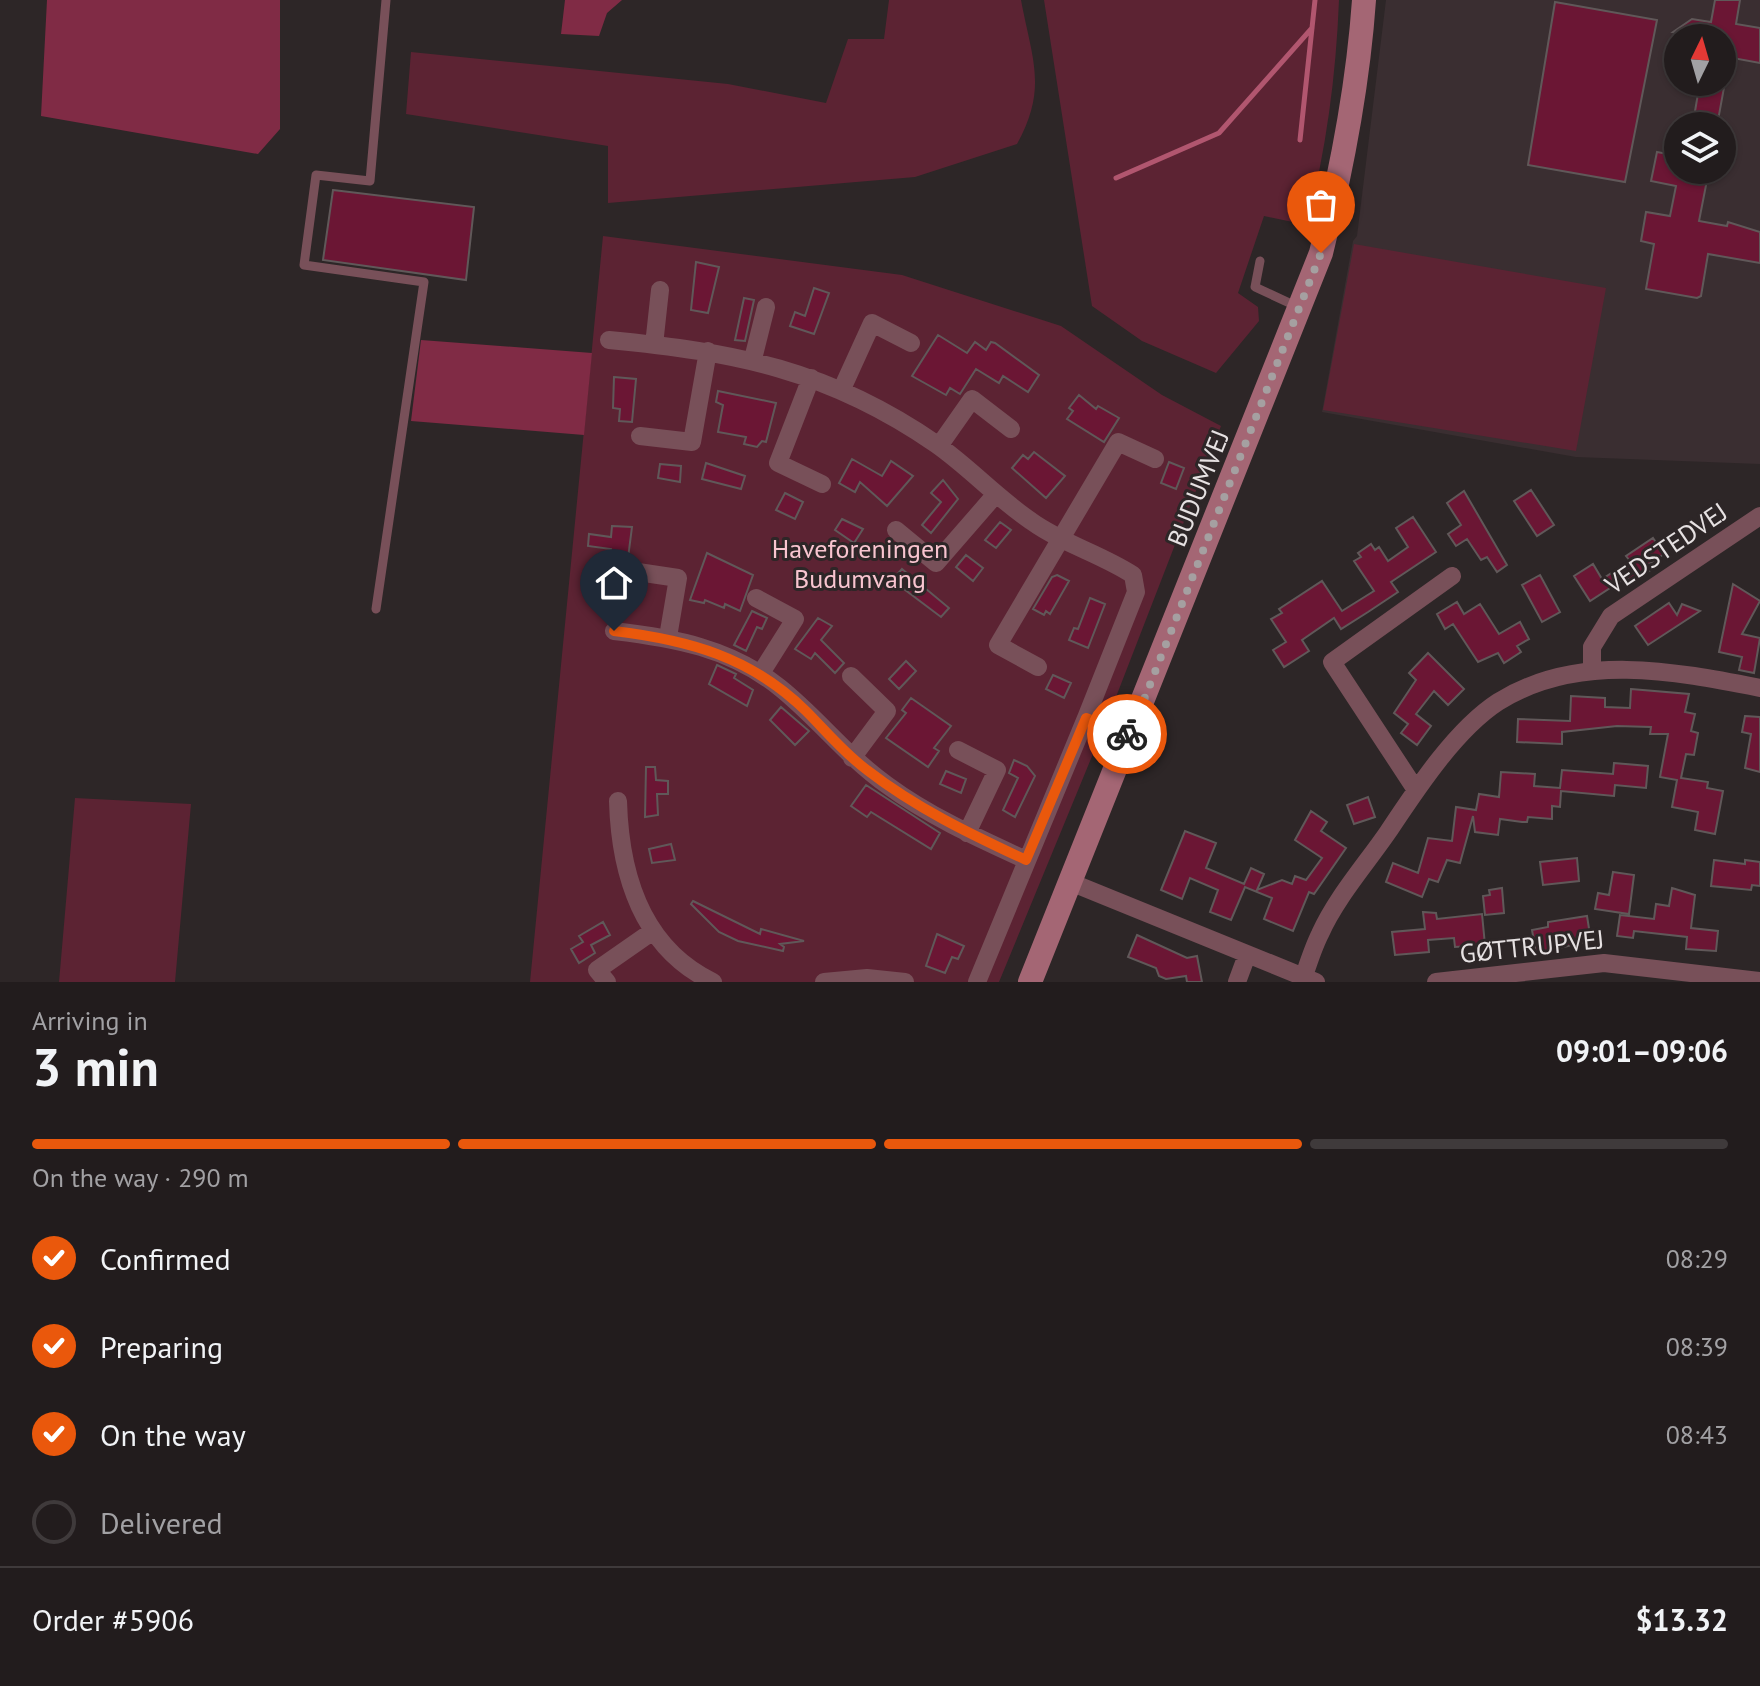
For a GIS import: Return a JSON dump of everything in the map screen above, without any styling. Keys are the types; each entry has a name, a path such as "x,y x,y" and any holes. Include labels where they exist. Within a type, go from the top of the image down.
{"street":[{"name":"BUDUMVEJ","path":"1030,982 1302,308 1321,253 1345,160 1357,87 1364,0"},
{"path":"654,345 660,290"},
{"path":"753,359 766,307"},
{"path":"841,391 872,323 911,343"},
{"path":"609,340 753,359 841,391 892,416 939,446 996,494 1059,540 1126,570 1137,582 1086,718 977,982"},
{"path":"640,436 692,442 708,351"},
{"path":"811,378 778,463 822,484"},
{"path":"939,446 972,399 1011,429"},
{"path":"1038,667 998,645 1118,442 1155,459"},
{"path":"896,530 936,563 996,494"},
{"name":"VEDSTEDVEJ","path":"1592,671 1592,647 1611,616 1760,516"},
{"path":"638,572 678,578 668,637"},
{"path":"1416,790 1332,662 1452,576"},
{"path":"756,598 795,619 761,673"},
{"path":"614,631 668,637 734,658 761,673 797,703 852,758 913,803 967,833 1026,860"},
{"path":"1070,882 1309,981 1320,931 1416,790 1456,741 1497,703 1545,681 1592,671 1682,673 1760,688"},
{"path":"851,676 887,711 852,758"},
{"path":"1086,718 1130,735"},
{"path":"958,750 997,770 967,833"},
{"path":"618,801 623,863 634,898 653,931 674,957 713,982"},
{"path":"607,982 597,970 653,931"},
{"path":"1237,982 1247,955"},
{"name":"GØTTRUPVEJ","path":"1436,982 1604,963 1632,973 1760,981"},
{"path":"824,982 867,978 903,982"}],"lane":[{"path":"376,609 424,282 304,265 316,175 370,181 386,0"},
{"path":"1260,261 1255,287 1302,308"}],"shaded area":[{"path":"47,0 280,0 280,129 258,154 41,116"},
{"path":"565,0 622,0 607,13 599,36 561,34"},
{"path":"1386,0 1760,0 1760,464 1576,457 1322,412 1353,241 1357,236"},
{"path":"421,340 592,353 584,435 411,421"}],"green space":[{"path":"889,0 1021,0 1033,57 1035,89 1027,124 1017,144 915,177 608,203 608,146 406,114 411,52 728,84 826,103 848,39 884,39"},
{"path":"1044,0 1339,0 1329,113 1307,225 1264,216 1238,293 1258,307 1259,321 1216,373 1142,341 1092,306"},
{"name":"Haveforeningen Budumvang","path":"603,236 902,275 1061,326 1162,395 1221,426 1109,715 999,982 530,982"},
{"path":"1354,244 1606,288 1576,451 1323,410"},
{"path":"75,798 191,804 175,982 59,982"}],"building":[{"path":"1715,0 1740,0 1736,24 1685,24 1692,19 1711,22"},
{"path":"1555,2 1657,20 1625,182 1528,165"},
{"path":"1736,24 1760,28 1760,63 1736,59"},
{"path":"1698,96 1722,96 1720,112 1695,112"},
{"path":"1657,152 1664,153 1664,184 1651,181"},
{"path":"1666,184 1706,184 1699,221 1727,226 1728,222 1760,232 1760,263 1708,254 1701,296 1697,298 1646,289 1654,244 1641,241 1646,212 1670,216 1676,186"},
{"path":"333,190 474,207 466,280 323,260"},
{"path":"696,262 719,267 708,313 691,310"},
{"path":"814,288 829,293 814,334 790,326 795,312 805,316"},
{"path":"744,298 754,300 745,341 735,340"},
{"path":"938,335 967,353 975,342 986,350 991,342 995,343 1039,375 1028,392 1003,376 999,383 976,369 960,394 950,388 946,395 912,376"},
{"path":"614,377 636,379 632,422 619,421 620,409 613,408"},
{"path":"718,391 776,403 766,442 762,441 757,447 744,444 746,437 718,432 723,405 716,402"},
{"path":"1079,395 1096,409 1098,406 1119,418 1104,442 1067,419 1073,411 1069,408"},
{"path":"1034,452 1065,476 1046,498 1012,468 1023,455 1028,459"},
{"path":"852,459 882,476 891,461 913,476 887,506 860,482 855,492 839,483"},
{"path":"1169,462 1184,468 1176,489 1161,483"},
{"path":"706,463 745,476 741,489 702,479"},
{"path":"660,464 681,466 680,482 658,478"},
{"path":"943,480 958,499 931,533 922,525 941,502 931,493"},
{"path":"1531,490 1554,525 1537,536 1514,501"},
{"path":"1464,491 1507,565 1497,572 1487,557 1481,560 1467,539 1456,546 1448,534 1461,525 1447,503"},
{"path":"785,493 803,502 795,519 776,510"},
{"path":"1413,517 1436,552 1391,582 1398,592 1368,612 1341,629 1334,618 1302,640 1309,651 1284,667 1273,650 1286,642 1271,619 1282,613 1279,609 1322,581 1342,611 1374,591 1354,561 1361,557 1358,553 1371,544 1375,550 1379,547 1388,561 1408,547 1396,528"},
{"path":"842,519 863,529 854,543 835,530"},
{"path":"1000,522 1011,530 996,548 985,540"},
{"path":"612,526 632,527 627,566 609,564 611,549 588,546 589,534 611,537"},
{"path":"1653,538 1664,554 1649,564 1652,569 1632,583 1627,577 1590,601 1574,576 1593,564 1602,579 1630,561 1626,556"},
{"path":"707,553 753,575 740,611 725,604 724,608 705,600 704,603 690,600"},
{"path":"966,555 983,568 973,581 956,567"},
{"path":"902,569 949,608 941,617 892,580"},
{"path":"1057,575 1069,581 1050,614 1046,611 1044,615 1033,609 1052,577"},
{"path":"1540,575 1560,612 1542,622 1522,585"},
{"path":"1733,584 1760,601 1742,634 1760,638 1754,673 1739,670 1742,657 1719,652"},
{"path":"1090,598 1105,604 1088,648 1069,640 1074,628 1078,629"},
{"path":"1457,602 1464,614 1480,604 1499,634 1520,622 1529,639 1517,646 1521,652 1504,663 1498,653 1478,662 1453,624 1445,629 1437,614"},
{"path":"1669,603 1677,615 1682,604 1700,611 1648,645 1635,626"},
{"path":"752,611 767,618 762,629 757,627 746,651 734,645"},
{"path":"818,618 832,626 821,640 844,663 835,673 815,653 811,659 795,649"},
{"path":"1428,653 1464,689 1448,705 1434,691 1416,714 1431,726 1417,745 1401,733 1408,724 1394,713 1416,680 1409,673"},
{"path":"906,661 916,671 899,689 889,679"},
{"path":"717,665 736,674 734,678 753,690 747,706 709,684"},
{"path":"1053,675 1071,683 1064,698 1046,689"},
{"path":"1631,689 1689,694 1685,712 1695,714 1691,731 1698,733 1694,755 1686,754 1681,778 1708,782 1707,788 1723,791 1715,834 1695,830 1698,812 1672,807 1677,780 1660,777 1668,734 1650,734 1651,727 1617,726 1562,732 1562,744 1517,742 1518,719 1570,721 1571,696 1605,698 1605,707 1630,708"},
{"path":"911,698 951,726 934,748 939,751 928,767 886,738 906,713 902,710"},
{"path":"781,707 809,731 795,745 770,720"},
{"path":"1745,716 1760,717 1760,772 1745,768 1751,734 1742,732"},
{"path":"1014,760 1027,766 1035,776 1015,817 1003,810 1018,778 1009,773"},
{"path":"1614,763 1648,766 1646,788 1615,785 1614,796 1561,791 1560,807 1552,806 1552,819 1528,817 1527,822 1522,822 1500,819 1498,835 1475,832 1473,816 1460,863 1447,860 1438,882 1429,879 1422,897 1386,882 1393,863 1418,873 1428,838 1452,841 1456,807 1476,810 1479,794 1499,797 1501,772 1535,774 1534,786 1560,788 1562,770 1613,774"},
{"path":"646,767 655,767 656,780 668,781 668,794 657,794 658,815 645,817"},
{"path":"946,771 966,779 961,793 940,784"},
{"path":"866,785 940,833 931,849 871,812 867,817 851,806"},
{"path":"1368,797 1375,817 1354,824 1347,805"},
{"path":"1311,811 1327,822 1321,831 1346,848 1314,894 1309,892 1293,931 1264,919 1272,898 1245,887 1231,920 1210,912 1218,890 1190,878 1182,899 1161,890 1185,831 1216,843 1206,868 1244,884 1251,868 1264,874 1257,890 1282,880 1292,884 1295,876 1306,880 1322,858 1295,840"},
{"path":"671,844 675,860 652,863 649,849"},
{"path":"1577,858 1579,881 1543,885 1540,862"},
{"path":"1714,860 1745,864 1745,860 1760,862 1760,886 1752,885 1751,890 1711,886"},
{"path":"1613,872 1634,875 1629,914 1595,909 1598,893 1609,895"},
{"path":"1502,888 1504,913 1485,915 1483,896 1490,895 1489,890"},
{"path":"1672,888 1695,895 1691,928 1718,931 1716,951 1686,949 1687,937 1634,931 1633,938 1617,936 1620,915 1654,919 1656,904 1669,906"},
{"path":"693,901 760,934 761,929 804,941 780,944 784,947 783,951 738,941 719,932 691,904"},
{"path":"1423,912 1436,913 1437,919 1482,914 1485,945 1455,947 1454,938 1428,940 1429,952 1395,955 1392,932 1425,929"},
{"path":"1587,916 1591,941 1536,953 1532,930 1548,927 1548,922"},
{"path":"603,922 610,935 591,945 595,953 579,963 571,949 583,942 579,936"},
{"path":"937,934 964,946 958,959 952,957 945,973 926,966"},
{"path":"1137,935 1187,958 1197,956 1202,982 1187,982 1186,976 1166,979 1159,976 1156,968 1128,957"}],"waterway":[{"path":"1300,140 1315,0"},
{"path":"1116,178 1219,133 1312,28"}],"way so far":[{"path":"1127,734 1130,735 1302,308 1321,253"}],"route":[{"path":"614,631 668,637 702,646 734,658 761,673 806,711 852,758 888,786 967,833 1026,860 1086,718 1127,734"}]}
